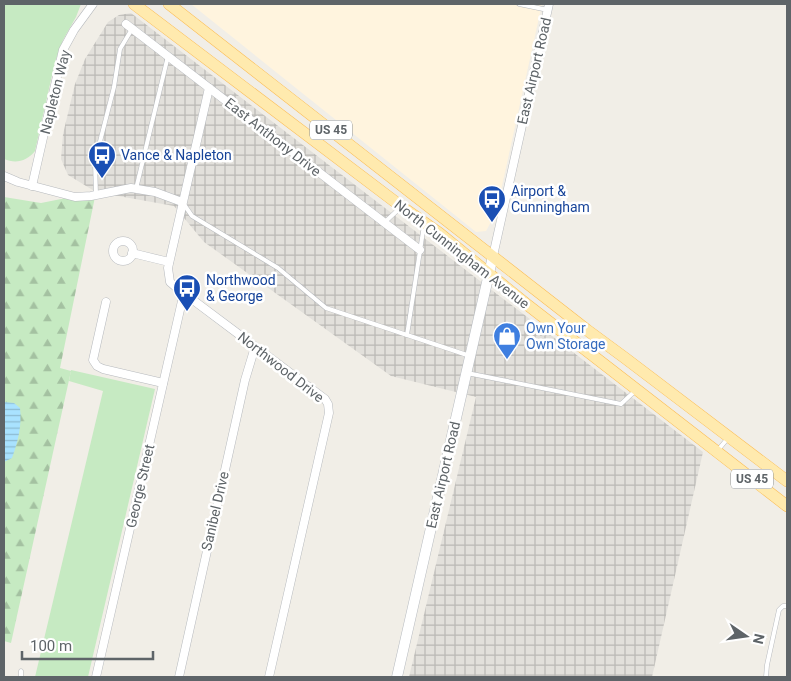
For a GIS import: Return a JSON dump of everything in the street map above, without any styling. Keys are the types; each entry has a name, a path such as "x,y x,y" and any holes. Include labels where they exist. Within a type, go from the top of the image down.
{"main road":[{"name":"North Cunningham Avenue","path":"134,4 489,272 525,303 787,506"},
{"name":"North Cunningham Avenue","path":"169,4 587,330 787,481"}],"street":[{"name":"Napleton Way","path":"32,186 64,50 74,30 93,4"},
{"name":"East Airport Road","path":"397,677 548,7"},
{"name":"East Anthony Drive","path":"129,26 420,250"},
{"name":"Northwood Drive","path":"209,88 169,262 168,276 170,282 325,399 328,404 329,413 269,677"},
{"path":"4,176 32,186 74,197 131,188 155,192 182,202"},
{"path":"132,253 169,262"},
{"name":"George Street","path":"96,677 182,301 186,295"},
{"path":"106,302 94,360 98,366 102,369 164,383"},
{"name":"Sanibel Drive","path":"179,677 245,380 255,346"}],"lane":[{"path":"519,4 548,7"},
{"path":"96,195 95,161 114,87 120,49 129,26"},
{"path":"136,189 168,56"},
{"path":"182,202 192,216 278,268 326,308 470,356"},
{"path":"384,222 402,207"},
{"path":"406,335 425,223"},
{"path":"466,373 621,404 637,389"},
{"path":"717,452 729,437"},
{"path":"766,677 779,610 783,606 787,606"},
{"path":"21,677 22,671"}],"shaded area":[{"path":"191,4 542,4 496,213 486,231 476,232"},
{"path":"131,13 703,452 652,677 409,677 476,397 391,376 204,242 174,206 96,192 68,175 61,159 63,134 75,84 85,59 108,22 119,15"}],"green space":[{"path":"4,4 81,4 63,40 55,62 35,151 21,161 8,161 4,159"},
{"path":"96,192 60,368 71,371 11,643 4,641 4,197 41,203"},
{"path":"71,370 155,389 88,677 35,677 103,391 69,381"}],"water":[{"path":"4,402 14,403 20,408 20,421 19,433 12,458 4,462"}],"place":[{"name":"Vance & Napleton","path":"102,179"},
{"name":"Airport & Cunningham","path":"492,223"},
{"name":"Northwood & George","path":"187,312"},
{"name":"Own Your Own Storage","path":"507,360"}]}
